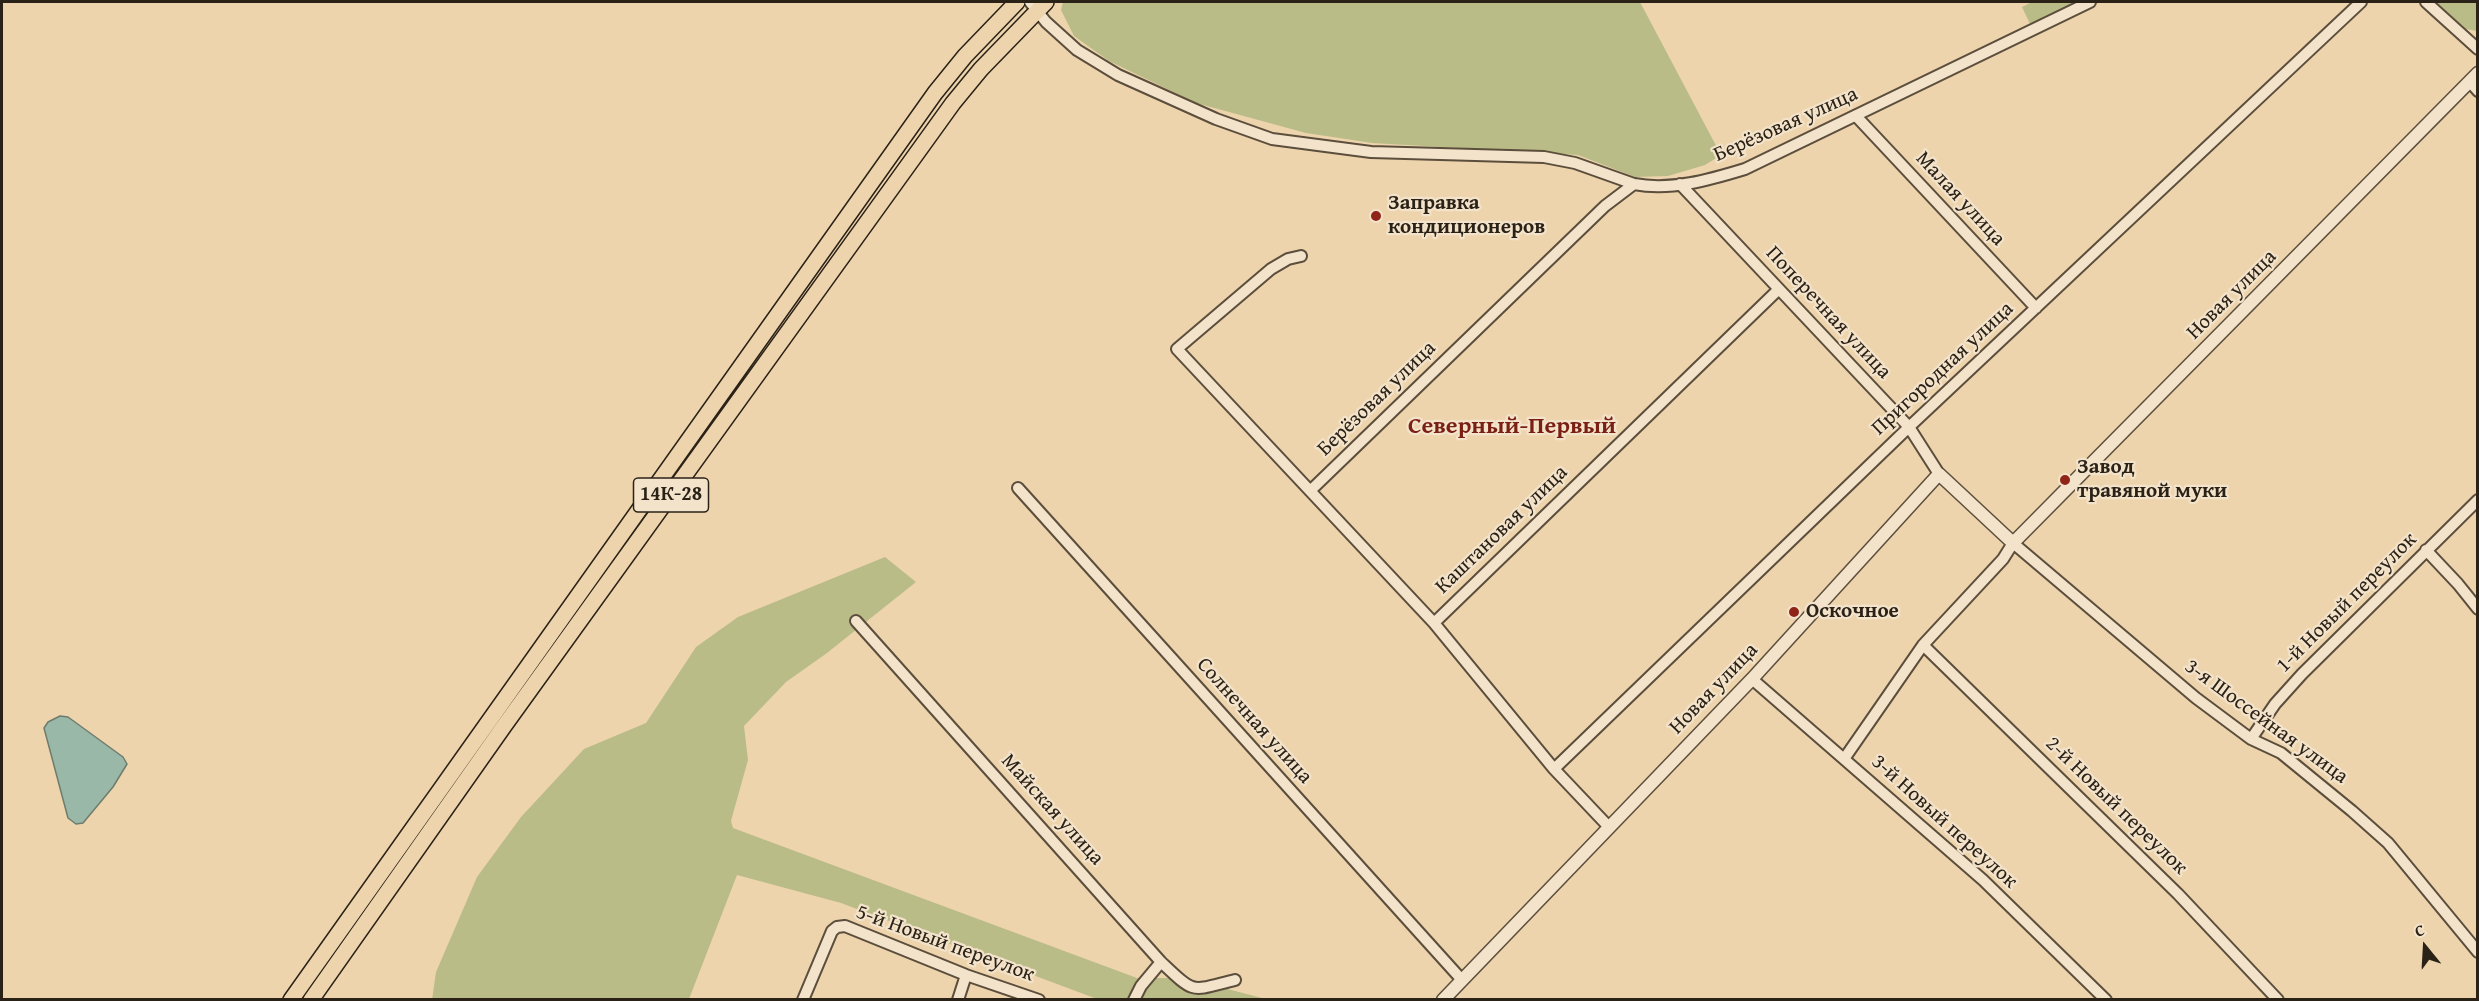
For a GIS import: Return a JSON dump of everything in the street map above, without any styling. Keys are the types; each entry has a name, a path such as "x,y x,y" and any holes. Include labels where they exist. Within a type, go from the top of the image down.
{"main road":[{"name":"14К-28","path":"291,999 935,93 965,56 1017,2"},
{"name":"14К-28","path":"311,999 504,726 954,103 1038,4"}],"street":[{"name":"Берёзовая улица","path":"1310,491 1605,206 1634,184 1653,188 1710,180 1744,169 2090,2"},
{"name":"Пригородная улица","path":"1554,769 1909,427 2361,2"},
{"path":"2426,2 2478,49"},
{"path":"1038,4 1077,50 1118,75 1216,119 1272,139 1371,152 1544,157 1575,163 1634,184"},
{"name":"Новая улица","path":"1844,759 1923,645 2003,559 2013,543 2475,82"},
{"name":"Малая улица","path":"1856,116 2036,308"},
{"name":"Поперечная улица","path":"1680,184 1909,427 1939,474"},
{"name":"Каштановая улица","path":"1301,256 1288,259 1271,269 1177,349 1434,623 1554,769 1608,826"},
{"name":"Каштановая улица","path":"1434,623 1779,289"},
{"path":"1939,474 2013,543"},
{"name":"Новая улица","path":"1443,999 1752,679 1939,474"},
{"name":"Солнечная улица","path":"1018,488 1462,980"},
{"name":"1-й Новый переулок","path":"2251,738 2275,704 2302,674 2478,500"},
{"name":"3-я Шоссейная улица","path":"2013,543 2196,698 2251,738 2281,753 2388,843 2478,952"},
{"path":"2426,550 2478,609"},
{"name":"Майская улица","path":"856,621 1161,962 1186,986 1197,989 1235,980"},
{"name":"2-й Новый переулок","path":"1923,645 2178,894 2278,999"},
{"name":"3-й Новый переулок","path":"1752,679 1983,880 2106,999"},
{"name":"5-й Новый переулок","path":"803,999 832,931 837,927 845,926 966,975 1039,999"},
{"path":"1134,999 1141,986 1161,962"},
{"path":"958,999 966,975"}],"green space":[{"path":"1063,2 1640,2 1721,155 1705,165 1668,176 1635,177 1578,155 1372,143 1306,133 1196,103 1109,61 1074,36 1061,10"},
{"path":"2032,2 2081,2 2031,26 2022,7"},
{"path":"2436,2 2477,2 2477,31 2466,29"},
{"path":"885,557 916,582 827,653 786,682 744,726 748,760 731,821 733,828 1137,978 1185,978 1266,999 1097,999 841,903 737,875 689,999 432,1000 436,972 477,877 521,817 584,749 646,723 696,647 738,617"}],"shaded area":[{"path":"60,716 68,717 123,757 127,764 113,787 83,823 76,824 68,818 44,728 48,722"}],"place":[{"name":"Заправка кондиционеров","path":"1376,216"},
{"name":"Завод травяной муки","path":"2065,480"},
{"name":"Оскочное","path":"1794,612"}],"district":[{"name":"Северный-Первый","path":"1512,427"}]}
